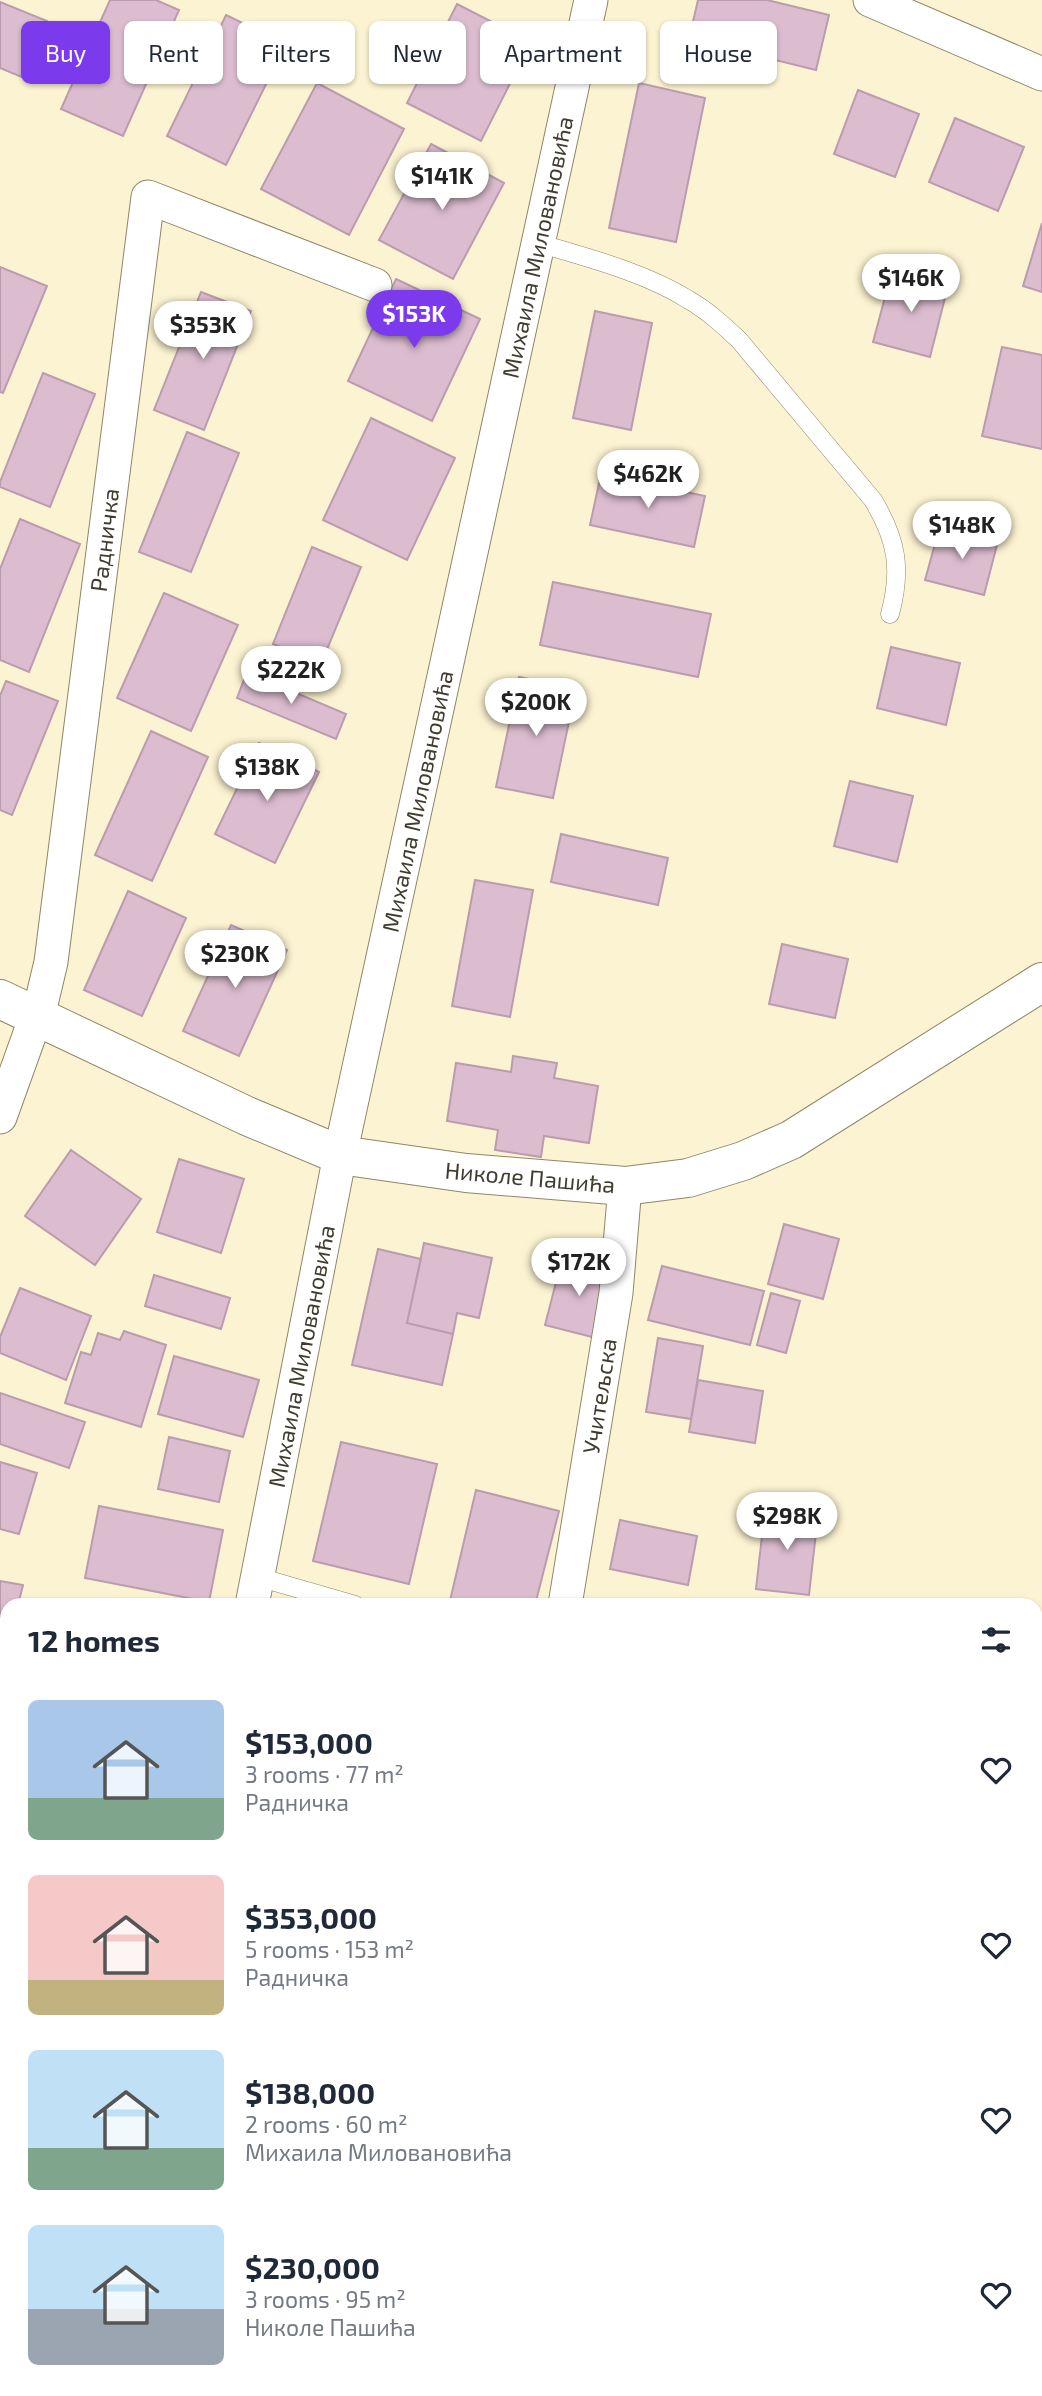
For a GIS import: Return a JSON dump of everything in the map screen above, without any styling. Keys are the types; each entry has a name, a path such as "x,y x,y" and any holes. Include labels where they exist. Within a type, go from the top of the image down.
{"street":[{"name":"Михаила Миловановића","path":"255,1591 341,1155 591,0"},
{"path":"884,3 1042,74"},
{"name":"Радничка","path":"0,1117 36,1017 51,962 148,197 375,285"},
{"name":"Николе Пашића","path":"0,999 247,1116 341,1155 466,1174 625,1186 688,1178 743,1161 791,1140 1042,982"},
{"name":"Учитељска","path":"566,1598 616,1293 625,1186"}],"lane":[{"path":"538,243 599,261 667,288 715,318 739,340 873,500 884,518 891,536 897,569 897,589 890,614"},
{"path":"255,1591 305,1598"}],"building":[{"path":"110,0 156,0 179,10 174,21 124,21 124,84 146,84 123,136 61,109 72,84 110,84 110,21 101,21"},
{"path":"698,0 767,0 829,15 816,70 777,60 777,21 693,21"},
{"path":"0,2 47,21 21,21 21,77 0,68"},
{"path":"457,4 490,21 480,21 480,84 510,84 481,141 407,103 417,84 466,84 466,21 448,21"},
{"path":"226,15 238,21 237,84 266,84 226,165 167,136 192,84 223,84 223,21"},
{"path":"316,84 404,129 349,235 261,189"},
{"path":"639,84 705,98 676,242 609,228"},
{"path":"858,90 919,114 895,177 834,154"},
{"path":"955,118 1024,147 998,211 929,182"},
{"path":"431,144 504,183 453,279 379,240"},
{"path":"1042,223 1042,292 1023,286"},
{"path":"0,267 47,286 3,393 0,392"},
{"path":"892,271 948,286 930,357 873,342"},
{"path":"396,279 480,319 432,421 348,381"},
{"path":"201,292 251,311 204,430 154,410"},
{"path":"595,311 652,323 631,430 573,418"},
{"path":"1002,347 1042,355 1042,449 982,436"},
{"path":"43,373 95,394 50,507 0,487"},
{"path":"371,418 455,458 407,560 323,520"},
{"path":"187,432 239,453 191,572 139,552"},
{"path":"601,474 705,496 694,547 590,525"},
{"path":"20,519 80,544 29,672 0,660 0,569"},
{"path":"940,526 998,541 984,595 925,580"},
{"path":"312,547 361,567 321,664 273,644"},
{"path":"553,582 711,614 698,677 540,645"},
{"path":"164,593 238,625 191,731 117,698"},
{"path":"891,647 960,663 946,725 877,708"},
{"path":"247,672 346,714 336,739 237,698"},
{"path":"519,677 576,688 553,798 496,787"},
{"path":"6,681 58,701 12,815 0,810 0,696"},
{"path":"151,731 208,757 152,881 95,855"},
{"path":"259,743 319,772 275,863 215,834"},
{"path":"850,781 913,796 897,862 834,846"},
{"path":"561,834 668,858 658,905 551,882"},
{"path":"475,880 533,890 510,1017 452,1006"},
{"path":"128,891 186,918 142,1016 84,990"},
{"path":"231,925 287,950 239,1056 183,1031"},
{"path":"782,944 848,959 835,1018 769,1004"},
{"path":"513,1056 557,1063 554,1078 598,1086 589,1143 544,1136 541,1157 495,1150 498,1130 447,1121 456,1063 511,1072"},
{"path":"71,1150 141,1199 95,1265 25,1216"},
{"path":"179,1159 244,1179 221,1253 157,1232"},
{"path":"784,1224 839,1239 823,1299 768,1284"},
{"path":"424,1243 492,1258 479,1318 457,1313 453,1334 407,1323"},
{"path":"378,1249 421,1259 407,1323 453,1334 442,1385 352,1365"},
{"path":"562,1259 613,1271 596,1338 545,1325"},
{"path":"662,1266 764,1291 750,1345 648,1320"},
{"path":"154,1275 230,1298 221,1329 145,1306"},
{"path":"20,1288 91,1316 66,1380 0,1353 0,1337"},
{"path":"771,1293 800,1301 786,1353 757,1345"},
{"path":"124,1331 166,1345 141,1427 65,1403 81,1352 91,1355 98,1333 120,1340"},
{"path":"658,1338 703,1346 691,1419 646,1412"},
{"path":"174,1356 259,1380 243,1437 158,1414"},
{"path":"698,1380 763,1391 755,1443 689,1432"},
{"path":"0,1393 85,1422 69,1468 0,1444"},
{"path":"169,1437 230,1451 219,1502 158,1489"},
{"path":"341,1442 437,1464 409,1584 313,1561"},
{"path":"0,1462 37,1473 19,1534 0,1529"},
{"path":"476,1490 559,1511 537,1598 451,1598"},
{"path":"99,1506 223,1530 210,1598 188,1598 85,1578"},
{"path":"765,1509 818,1515 809,1595 756,1589"},
{"path":"620,1520 697,1536 688,1585 610,1569"},
{"path":"0,1581 23,1585 20,1598 0,1598"}]}
